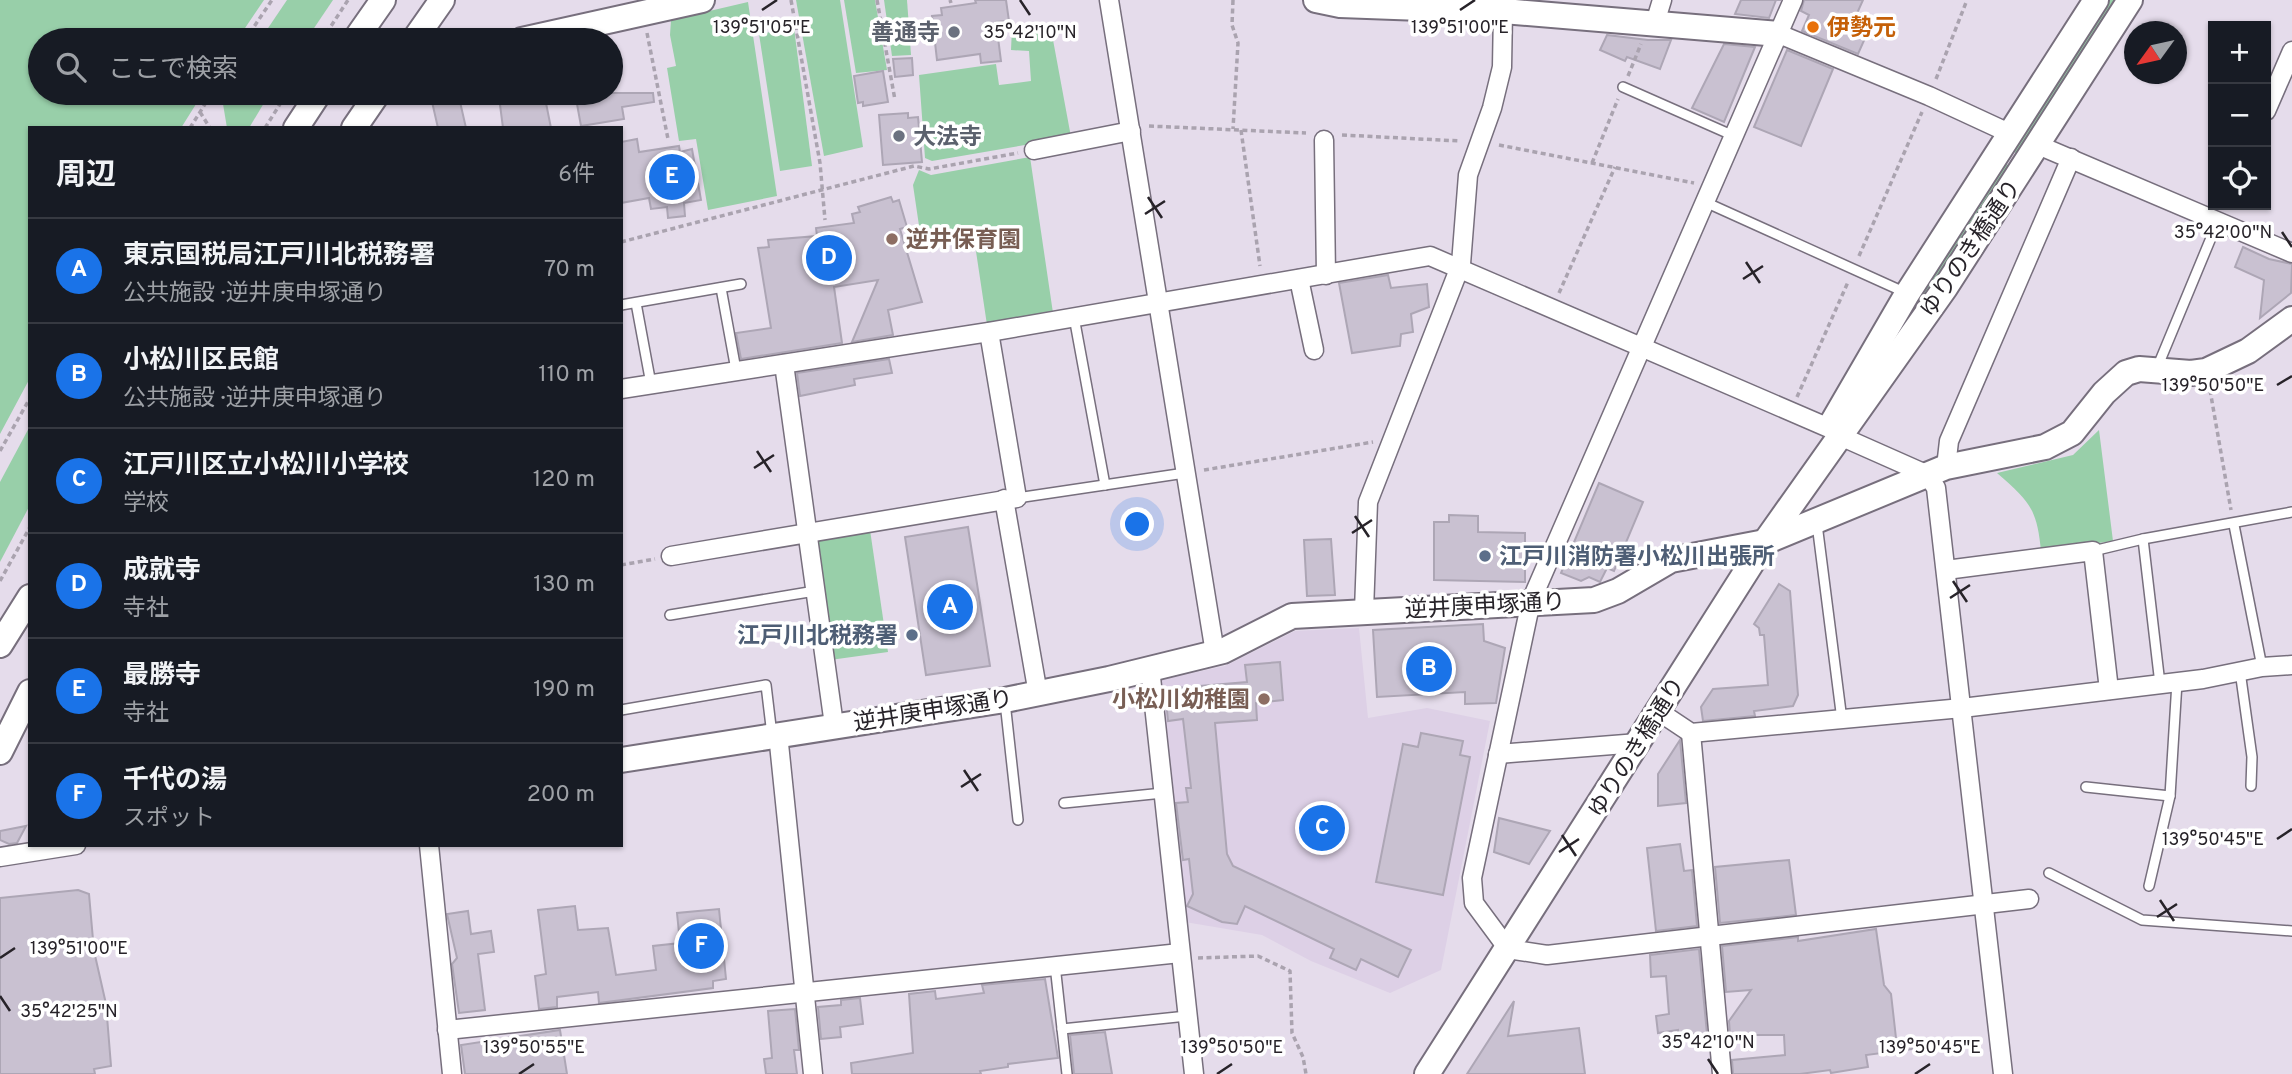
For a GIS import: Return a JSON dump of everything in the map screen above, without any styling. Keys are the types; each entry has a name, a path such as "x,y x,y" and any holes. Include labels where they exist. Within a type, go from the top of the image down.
{"street":[{"path":"363,28 383,0"},
{"path":"422,28 442,0"},
{"path":"1110,0 1215,653"},
{"path":"1316,0 1340,5 1503,11 1658,11 1779,34 1929,96 2009,133"},
{"path":"1793,0 1531,601 1472,878 1474,903 1507,949 1548,955 2029,900"},
{"name":"ゆりのき橋通り","path":"1427,1074 1800,490 1835,432 1907,294 2096,0"},
{"name":"ゆりのき橋通り","path":"1835,432 1945,288 2130,0"},
{"path":"578,28 696,1"},
{"path":"1364,611 1368,502 1458,268 1468,175 1502,67 1503,11"},
{"path":"2271,99 2292,51"},
{"path":"297,126 311,105"},
{"path":"360,124 371,105"},
{"path":"1034,150 1131,131"},
{"path":"1324,140 1326,275"},
{"path":"2038,145 2222,213 2292,253"},
{"path":"2003,1074 1936,488 1937,471 2071,158"},
{"path":"623,389 989,332 1430,256 1835,432 1937,471"},
{"path":"1300,279 1314,350"},
{"name":"逆井庚申塚通り","path":"623,760 1038,694 1215,653 1292,616 1531,601 1594,600 1618,591 1671,560 1765,542 1937,471 2045,447 2060,441 2084,420 2114,381 2126,373 2157,369 2191,373 2206,371 2248,351 2292,319"},
{"path":"989,332 1038,694"},
{"path":"784,364 834,725"},
{"path":"671,556 1011,498"},
{"path":"1946,570 2093,551 2109,690"},
{"path":"0,645 28,600"},
{"path":"1658,711 1691,733 1962,708 2292,665"},
{"path":"1150,668 1194,1074"},
{"path":"0,752 28,696"},
{"path":"1691,733 1722,1074"},
{"path":"775,735 813,1074"},
{"path":"1497,754 1638,743"},
{"path":"0,857 63,847"},
{"path":"429,847 452,1074"},
{"path":"447,1030 1055,965 1180,956"}],"lane":[{"path":"1623,87 1734,136"},
{"path":"1709,194 1907,294"},
{"path":"2157,369 2222,213"},
{"path":"623,305 741,284"},
{"path":"721,288 736,370"},
{"path":"636,303 651,384"},
{"path":"1074,317 1105,485"},
{"path":"1011,498 1185,473"},
{"path":"2093,551 2143,539 2234,525 2292,512"},
{"path":"1817,522 1842,720"},
{"path":"2234,525 2262,667"},
{"path":"2143,539 2169,683 2171,796 2149,886"},
{"path":"670,615 815,591"},
{"path":"2240,671 2252,757 2251,786"},
{"path":"623,710 766,685 775,735"},
{"path":"1005,700 1018,820"},
{"path":"2086,787 2171,796"},
{"path":"1064,803 1163,793"},
{"path":"2049,873 2142,920 2292,931"},
{"path":"1055,965 1067,1074"},
{"path":"1062,1030 1187,1016"}],"path":[{"path":"253,28 272,0"},
{"path":"329,28 348,0"},
{"path":"790,0 820,163 825,220"},
{"path":"877,0 895,100"},
{"path":"1233,0 1232,25 1238,43 1233,129"},
{"path":"1790,412 1929,96 1968,0"},
{"path":"643,14 668,139"},
{"path":"191,126 204,105"},
{"path":"266,126 279,105"},
{"path":"200,112 209,126"},
{"path":"1241,130 1262,286"},
{"path":"1480,142 1615,167 1709,194"},
{"path":"623,241 914,166 929,169 1034,150"},
{"path":"1552,307 1615,167"},
{"path":"2206,371 2234,525"},
{"path":"0,451 28,402"},
{"path":"1185,473 1392,439"},
{"path":"0,581 28,531"},
{"path":"623,565 671,556"},
{"path":"1180,956 1258,956 1290,971 1292,1033 1303,1057 1306,1074"}],"shaded area":[{"path":"1359,628 1368,718 1427,708 1490,721 1441,970 1390,993 1311,961 1262,935 1185,922 1160,680 1225,666 1295,631"}],"green space":[{"path":"0,0 264,0 245,28 28,28 28,105 195,105 182,126 28,126 28,382 0,434"},
{"path":"287,0 333,0 314,28 268,28"},
{"path":"796,0 840,0 863,147 824,156"},
{"path":"844,0 875,0 887,70 856,73"},
{"path":"884,0 907,0 911,55 892,56"},
{"path":"2107,0 2116,0 2021,156 2009,149"},
{"path":"748,2 777,196 708,210 696,139 679,141 667,68 676,66 670,35 671,20"},
{"path":"794,28 812,166 780,171 759,34"},
{"path":"1012,28 1051,29 1071,137 932,161 925,158 919,75 996,64 999,85 1031,81 1029,51 1011,50"},
{"path":"223,105 263,105 250,126 227,126"},
{"path":"1030,157 1053,313 987,325 974,238 922,246 913,185 919,170 931,175"},
{"path":"2001,161 2013,168 1881,360"},
{"path":"28,430 28,509 0,562 0,482"},
{"path":"2099,430 2113,541 2041,551 2037,525 2029,506 1997,473 2073,455"},
{"path":"870,530 888,652 830,660 812,538"}],"building":[{"path":"975,0 1006,0 1009,21 996,22 1001,61 981,63 980,54 937,60 932,16 942,15 941,8 976,3"},
{"path":"1741,0 1776,0 1769,18 1735,14"},
{"path":"1804,0 1863,0 1854,20 1870,27 1858,54 1802,31 1809,15 1801,11"},
{"path":"1607,35 1671,40 1660,69 1627,57 1625,61 1600,50"},
{"path":"1724,44 1755,47 1724,122 1692,108"},
{"path":"1787,50 1833,69 1801,146 1754,127"},
{"path":"912,58 913,75 895,77 893,59"},
{"path":"883,71 888,102 863,106 863,102 858,103 854,76"},
{"path":"623,93 653,93 654,102 622,107 624,119 581,126 577,105 623,105"},
{"path":"433,105 461,105 466,126 438,126"},
{"path":"500,105 546,105 551,126 503,126"},
{"path":"908,113 908,118 918,117 922,162 883,165 879,115"},
{"path":"637,139 639,152 679,146 680,152 692,149 701,200 684,203 685,216 668,218 667,207 651,209 649,198 623,203 623,142"},
{"path":"891,197 893,202 899,200 907,227 900,229 922,302 888,310 893,335 852,342 878,280 834,287 842,343 741,359 736,333 771,328 758,248 769,247 768,240 817,236 816,228 854,223 852,214 860,212 858,207"},
{"path":"2243,247 2269,259 2292,264 2291,293 2260,318 2264,280 2235,267"},
{"path":"1388,275 1391,288 1427,284 1429,307 1411,314 1413,332 1401,334 1400,346 1352,353 1339,283"},
{"path":"889,359 892,373 854,379 855,385 800,396 797,373"},
{"path":"1599,483 1643,502 1614,571 1607,568 1600,582 1589,577 1581,581 1561,573"},
{"path":"1449,515 1478,516 1478,532 1525,533 1525,582 1434,580 1434,522 1449,522"},
{"path":"968,527 990,666 926,675 905,537"},
{"path":"1331,539 1335,595 1307,596 1304,540"},
{"path":"1779,584 1790,591 1798,695 1793,706 1754,711 1755,716 1703,721 1701,707 1713,689 1768,685 1764,635 1760,635 1759,628 1754,624"},
{"path":"1483,624 1484,641 1505,648 1496,703 1465,704 1465,692 1377,697 1373,630"},
{"path":"1280,662 1283,700 1256,703 1257,720 1215,723 1227,854 1233,866 1411,950 1398,977 1361,959 1356,970 1330,958 1334,949 1245,906 1237,924 1222,922 1187,906 1193,894 1189,859 1183,860 1176,803 1188,802 1186,788 1191,788 1183,719 1168,721 1165,689 1247,682 1245,665"},
{"path":"1421,733 1463,741 1460,755 1470,757 1443,895 1376,882 1403,744 1418,747"},
{"path":"1680,740 1686,803 1658,806 1658,774"},
{"path":"1499,818 1550,831 1529,864 1494,852"},
{"path":"26,826 17,843 9,844 0,840 0,831"},
{"path":"1680,844 1684,871 1692,870 1697,926 1656,931 1647,848"},
{"path":"1789,860 1796,915 1720,923 1715,867"},
{"path":"78,890 89,894 94,951 106,1004 111,1066 94,1069 95,1074 0,1074 0,898"},
{"path":"575,906 578,930 608,928 616,975 656,970 653,946 680,943 677,913 719,909 726,979 713,981 713,988 599,1003 598,992 557,997 557,1007 539,1009 535,976 546,974 538,910"},
{"path":"468,911 471,934 491,931 494,952 478,954 485,1010 459,1013 452,964 457,958 447,914"},
{"path":"1876,929 1884,985 1891,994 1896,1038 1920,1048 1866,1055 1868,1067 1831,1073 1830,1070 1800,1074 1733,1074 1732,1060 1785,1055 1784,1035 1730,1035 1729,1021 1751,990 1726,992 1722,946 1798,937 1798,941"},
{"path":"1699,949 1707,1034 1678,1034 1678,1030 1658,1033 1656,1016 1669,1014 1666,976 1651,977 1650,955"},
{"path":"1045,979 1058,1058 1008,1064 1008,1067 980,1071 981,1074 852,1074 851,1063 913,1053 909,994 935,991 936,999 984,993 982,985"},
{"path":"860,998 863,1024 840,1027 841,1037 821,1039 818,1007 841,1005 841,1000"},
{"path":"1514,1001 1508,1036 1579,1028 1585,1074 1467,1074"},
{"path":"795,1009 799,1050 794,1050 797,1074 766,1074 764,1059 772,1058 768,1011"},
{"path":"560,1030 567,1074 465,1074 461,1045"},
{"path":"1105,1032 1112,1074 1074,1074 1070,1035"}],"place":[{"name":"伊勢元","path":"1813,27"},
{"name":"善通寺","path":"954,32"},
{"name":"大法寺","path":"899,136"},
{"name":"最勝寺","path":"672,177"},
{"name":"逆井保育園","path":"892,239"},
{"name":"成就寺","path":"829,258"},
{"name":"江戸川消防署小松川出張所","path":"1485,556"},
{"name":"東京国税局江戸川北税務署","path":"950,607"},
{"name":"江戸川北税務署","path":"912,635"},
{"name":"小松川区民館","path":"1429,669"},
{"name":"小松川幼稚園","path":"1264,699"},
{"name":"江戸川区立小松川小学校","path":"1322,828"},
{"name":"千代の湯","path":"701,946"}]}
